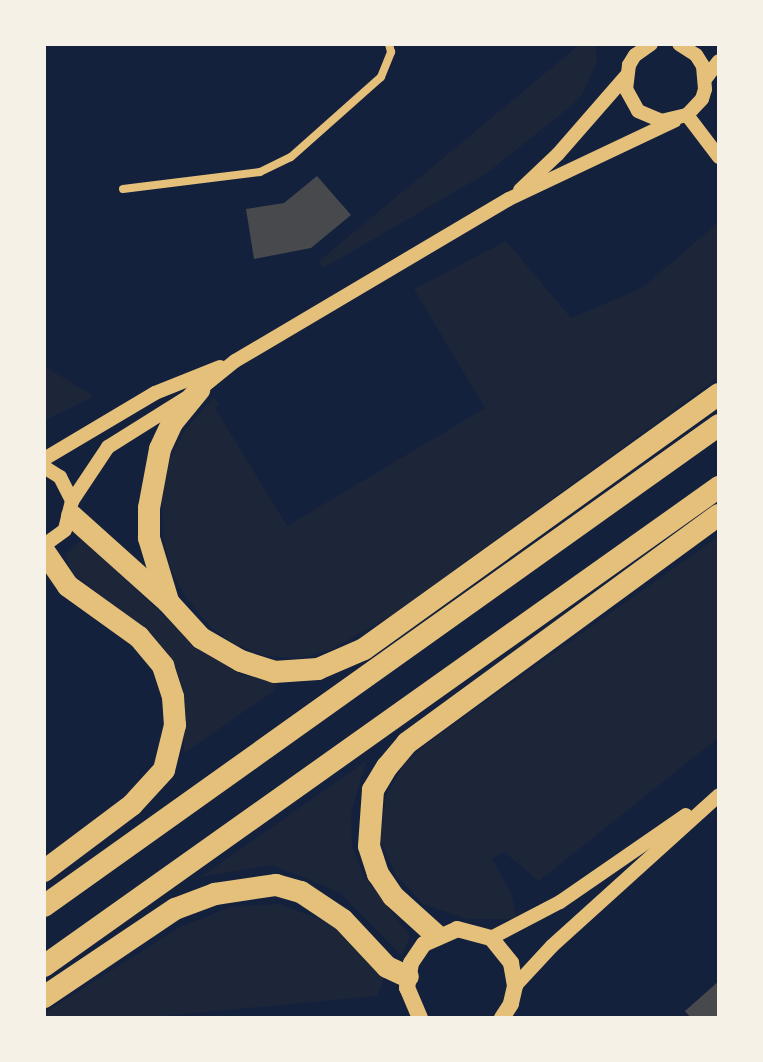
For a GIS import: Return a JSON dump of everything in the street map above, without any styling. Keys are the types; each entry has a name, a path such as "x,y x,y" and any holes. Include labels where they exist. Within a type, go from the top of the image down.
{"highway":[{"path":"168,602 149,538 149,508 160,449 172,423 199,390"},
{"path":"72,508 201,638 241,661 274,672 318,669 364,649 719,394"},
{"path":"44,906 719,425"},
{"path":"44,966 719,487"},
{"path":"436,935 393,896 378,874 369,846 373,790 387,767 407,743 719,515"},
{"path":"44,548 68,586 139,637 163,666 173,697 175,725 164,770 132,805 44,871"},
{"path":"44,997 175,909 215,894 276,885 301,892 343,920 387,967 408,977"}],"main road":[{"path":"420,1018 410,1000 408,977 417,952 436,935 457,929 491,938 511,963 515,986 511,1004 502,1018"}],"street":[{"path":"123,189 260,172 291,157 381,77 391,52 389,44"},
{"path":"679,44 696,55 706,78"},
{"path":"509,199 558,154 626,76 635,55 646,45"},
{"path":"44,548 65,530 72,508 108,447 199,390 235,361 509,199 680,118 702,99 706,78 719,61"},
{"path":"626,76 626,89 638,111 649,118 680,118 719,157"},
{"path":"44,459 155,393 235,361"},
{"path":"44,467 60,477 72,508"},
{"path":"491,938 560,902 719,793"},
{"path":"515,986 552,946 719,793"}],"shaded area":[{"path":"580,44 595,44 597,62 582,95 570,107 487,173 324,268 318,262"},
{"path":"719,222 719,377 391,616 330,650 302,658 265,656 233,643 212,628 186,598 171,570 163,537 162,500 170,458 184,431 214,397 219,405 215,408 287,526 485,408 414,289 506,241 571,318 642,288"},
{"path":"44,366 92,395 91,398 44,421"},
{"path":"719,536 719,737 539,881 504,852 492,859 511,893 517,919 467,919 423,904 396,875 380,840 386,796 404,764 433,739"},
{"path":"82,539 194,644 242,675 277,682 275,690 184,753 184,709 174,673 153,635 72,573 65,555"},
{"path":"366,761 351,813 352,847 364,876 410,936 402,956 340,893 311,880 271,865 201,877"},
{"path":"279,904 330,923 384,979 377,996 140,1018 44,1018 44,1013 180,927 231,907"}],"building":[{"path":"317,176 351,215 311,248 254,259 246,209 284,203"},
{"path":"719,981 719,1018 691,1018 685,1011"}]}
